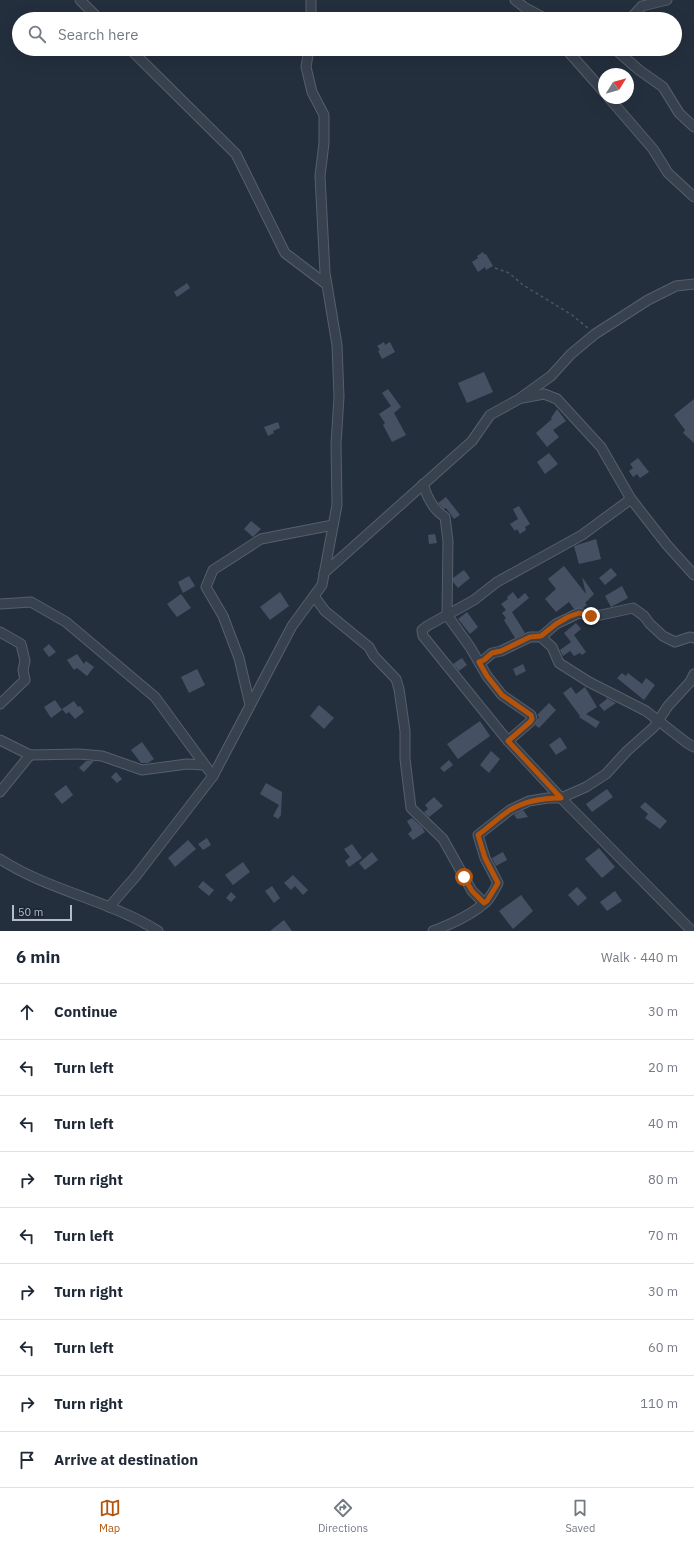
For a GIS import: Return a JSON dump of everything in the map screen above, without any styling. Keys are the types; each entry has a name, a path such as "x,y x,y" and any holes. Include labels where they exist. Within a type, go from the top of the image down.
{"street":[{"path":"80,0 93,12"},
{"path":"310,12 311,0"},
{"path":"515,0 531,12"},
{"path":"636,12 642,6 667,0"},
{"path":"137,56 236,154 285,253 326,284"},
{"path":"109,906 136,876 213,776 292,626 322,585 337,505 336,444 339,397 337,345 325,274 320,176 324,143 324,115 312,92 306,67 308,56"},
{"path":"572,56 598,85"},
{"path":"623,56 639,70 663,87 679,113 694,127"},
{"path":"614,104 653,149 668,173 694,197"},
{"path":"324,573 472,440 490,415 519,399 550,376 571,354 595,334 622,315 676,286 694,284"},
{"path":"519,399 544,394 557,399 601,447 631,499 694,575"},
{"path":"423,484 427,496 438,513 445,518 448,541 447,615 470,647 487,676 502,695 531,715 532,719 530,722 508,741"},
{"path":"631,499 582,535 497,582 474,600 422,630 423,636 508,741 561,798 692,931 694,928"},
{"path":"250,705 239,658 223,616 206,587 213,570 261,539 333,525"},
{"path":"314,596 325,611 369,647 374,656 396,679 399,689 405,731 405,759 411,808 443,840 472,891 484,903"},
{"path":"0,604 31,602 66,622 155,697 213,776"},
{"path":"479,662 484,660 492,653 501,651 530,637 541,636 556,624 579,613 591,616 602,615 633,608 644,616 663,636 675,642 690,637 694,638"},
{"path":"0,632 21,644 26,661 23,670 25,680 0,704"},
{"path":"541,636 552,647 559,663 589,682 646,711 694,747"},
{"path":"433,931 449,925 487,901 498,883 485,858 478,835 510,810 529,802 548,798 561,798 586,787 606,774 627,751 654,727 668,706 690,682 694,674"},
{"path":"0,740 30,755 79,754 102,756 142,770 187,764 204,765"},
{"path":"0,792 30,755"},
{"path":"0,859 57,887 109,906 158,931"}],"path":[{"path":"495,268 509,273 523,285 572,315 595,334"}],"building":[{"path":"483,252 485,255 486,254 493,266 486,270 485,267 478,272 472,262"},
{"path":"187,283 190,288 177,297 174,292"},
{"path":"384,342 385,345 390,342 395,352 382,359 378,351 380,350 377,346"},
{"path":"484,372 493,392 467,403 458,383"},
{"path":"388,389 401,407 394,413 406,435 392,442 383,425 385,423 379,414 391,406 382,393"},
{"path":"694,399 694,443 683,433 685,430 674,415"},
{"path":"557,409 566,421 553,430 559,437 547,447 536,433 552,419 551,418"},
{"path":"278,422 280,428 273,431 274,433 268,436 264,427"},
{"path":"549,453 558,464 545,474 537,462"},
{"path":"638,458 649,472 640,478 637,474 633,477 629,471 633,468 630,464"},
{"path":"446,497 460,515 454,519 446,508 444,509 438,503"},
{"path":"519,506 530,524 525,527 526,530 520,534 517,529 515,531 510,524 518,519 513,509"},
{"path":"251,521 261,529 253,537 244,529"},
{"path":"435,534 437,543 429,544 428,535"},
{"path":"596,539 601,559 579,564 574,546"},
{"path":"564,566 586,594 582,577 594,594 585,603 587,605 583,608 574,609 569,602 556,612 545,599 556,589 548,579"},
{"path":"611,568 617,575 605,585 599,578"},
{"path":"464,570 470,578 458,588 453,582 453,578"},
{"path":"189,576 195,586 183,593 178,582"},
{"path":"622,586 628,598 611,607 605,596"},
{"path":"280,592 289,606 270,620 260,607"},
{"path":"513,592 518,599 525,593 529,598 512,612 525,633 515,638 504,620 506,618 502,613 506,610 501,604 508,599 507,597"},
{"path":"181,594 191,608 177,617 167,604"},
{"path":"467,612 478,627 470,634 458,619"},
{"path":"576,623 581,629 574,635 586,652 582,655 580,653 574,656 570,651 563,656 560,650 571,642 564,633"},
{"path":"49,644 56,652 49,657 43,649"},
{"path":"77,654 84,664 86,661 94,667 87,676 77,668 74,670 67,660"},
{"path":"462,658 467,665 459,671 453,664"},
{"path":"523,664 526,671 516,676 513,669"},
{"path":"197,669 205,685 189,693 181,677"},
{"path":"622,673 626,676 628,673 642,684 646,678 655,685 644,700 617,678"},
{"path":"571,687 576,694 585,687 597,707 586,714 600,722 596,728 579,717 580,716 563,693"},
{"path":"605,697 616,703 604,711 599,705 607,699"},
{"path":"55,700 62,710 51,718 44,707"},
{"path":"74,701 84,712 75,719 69,712 66,714 62,709"},
{"path":"549,703 556,710 539,728 535,725 539,717 537,715"},
{"path":"319,705 334,718 324,729 310,716"},
{"path":"480,721 490,736 458,759 447,744"},
{"path":"560,737 567,748 556,755 549,745"},
{"path":"142,742 154,759 148,763 141,763 131,750"},
{"path":"491,751 500,759 489,773 480,765"},
{"path":"449,760 453,765 444,772 440,768"},
{"path":"86,761 94,761 84,772 79,768"},
{"path":"116,772 122,779 117,783 111,777"},
{"path":"266,783 282,792 281,815 278,819 273,816 279,805 260,794"},
{"path":"66,785 73,795 62,804 54,794"},
{"path":"607,789 613,797 592,812 586,804"},
{"path":"434,797 443,806 429,817 424,812 428,809 425,805"},
{"path":"645,802 667,821 660,829 645,818 648,814 640,807"},
{"path":"523,810 528,817 517,819 514,815"},
{"path":"412,818 422,827 425,832 413,840 408,834 412,830 407,821"},
{"path":"207,838 211,845 203,850 198,844"},
{"path":"188,840 196,849 175,867 168,858"},
{"path":"352,844 362,858 349,867 345,861 350,857 344,849"},
{"path":"599,848 615,867 602,878 585,859"},
{"path":"372,852 378,860 365,870 359,863"},
{"path":"503,852 507,860 496,866 492,858"},
{"path":"243,862 250,872 233,885 225,875"},
{"path":"293,875 308,890 303,895 295,886 291,890 284,883"},
{"path":"203,881 214,890 209,896 198,887"},
{"path":"272,886 280,898 274,903 265,891"},
{"path":"577,887 587,898 578,906 568,895"},
{"path":"615,891 622,901 607,911 600,902"},
{"path":"231,892 236,897 231,902 226,898"},
{"path":"521,895 533,911 513,929 499,911"},
{"path":"284,920 292,931 270,931"}],"route":[{"path":"464,877 472,891 484,903 487,901 498,883 485,858 478,835 510,810 529,802 548,798 561,798 508,741 530,722 532,719 531,715 502,695 487,676 479,662 484,660 492,653 501,651 530,637 541,636 568,617 579,613 591,616"}]}
